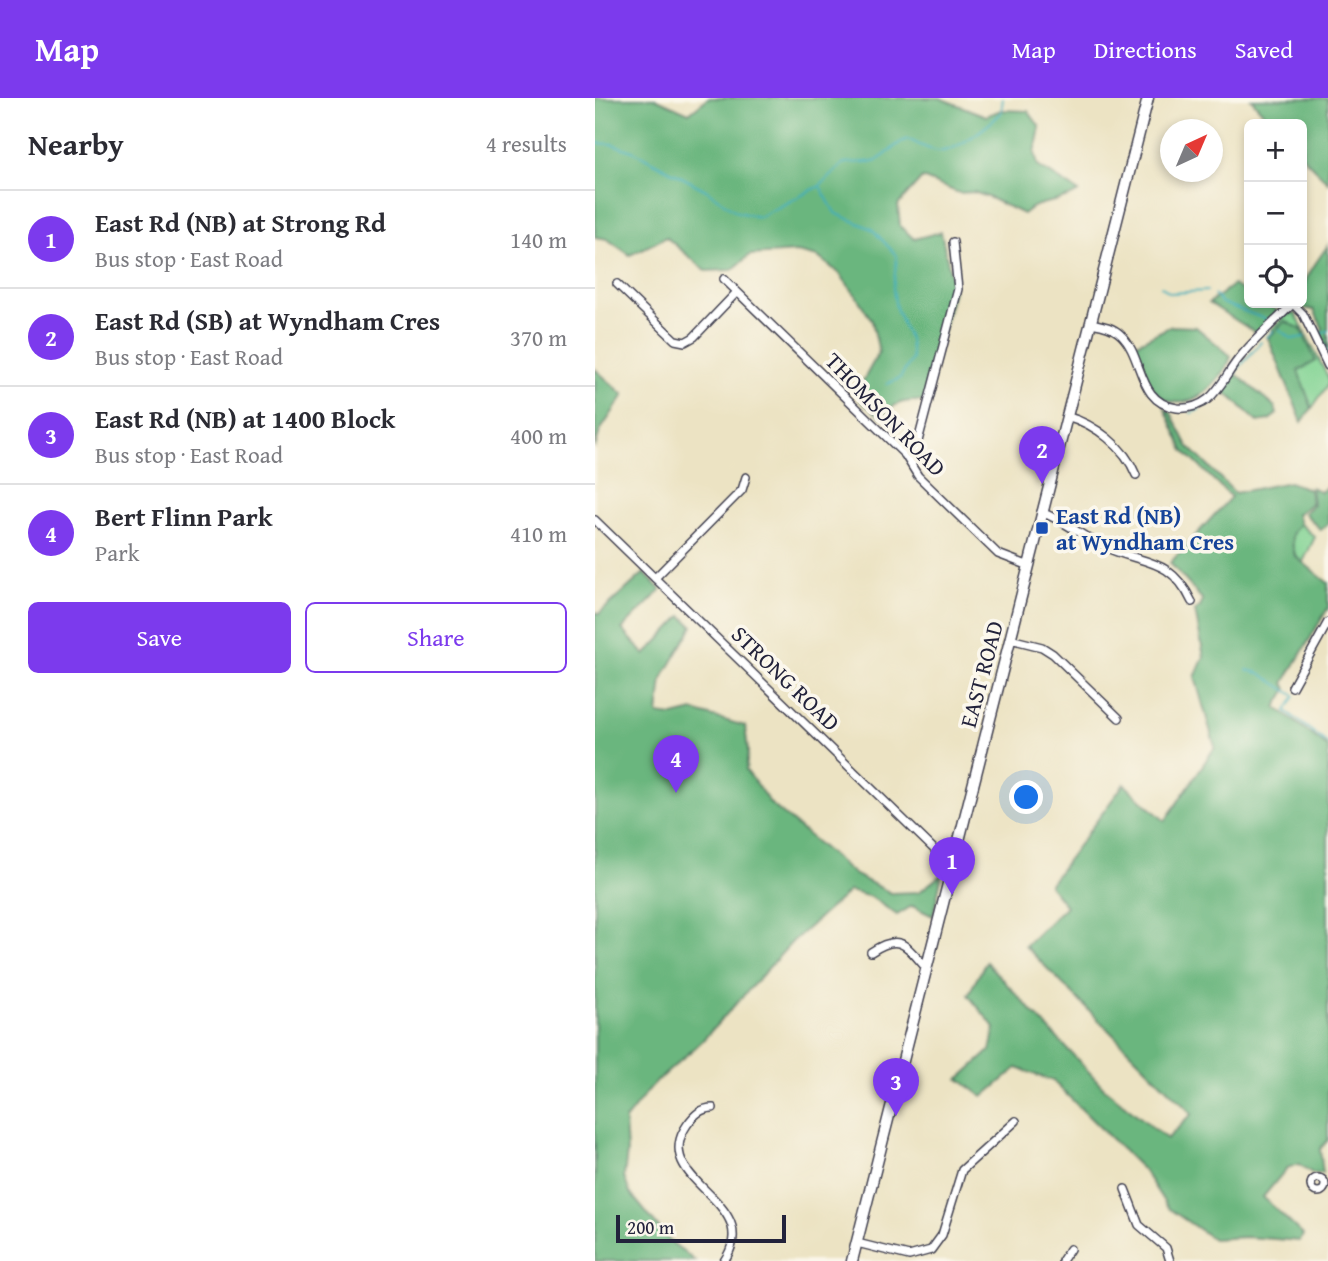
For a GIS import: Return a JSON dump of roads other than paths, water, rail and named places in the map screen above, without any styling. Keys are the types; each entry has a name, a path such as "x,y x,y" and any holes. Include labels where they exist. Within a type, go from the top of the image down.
{"main road":[{"name":"EAST ROAD","path":"852,1261 1148,98"}],"street":[{"path":"912,464 958,289 953,242"},
{"name":"THOMSON ROAD","path":"724,279 912,464 918,476 998,554 1027,565"},
{"path":"617,284 675,340 685,342 694,337 736,293"},
{"path":"1091,323 1111,328 1125,340 1143,381 1154,397 1166,405 1185,408 1201,403 1212,395 1241,355 1289,308"},
{"path":"1298,308 1328,366"},
{"path":"1066,416 1093,426 1131,463 1136,475"},
{"path":"655,578 742,490 746,477"},
{"path":"1041,512 1111,550 1157,563 1187,591 1192,602"},
{"name":"STRONG ROAD","path":"595,520 942,857 952,861"},
{"path":"1292,687 1328,622"},
{"path":"1010,639 1042,647 1053,654 1119,718"},
{"path":"871,952 886,942 903,943 927,969"},
{"path":"713,1108 701,1111 688,1124 681,1137 680,1153 690,1175 729,1217 733,1237 723,1261"},
{"path":"857,1243 911,1256 933,1249 943,1234 962,1170 1016,1121"},
{"path":"1125,1189 1139,1225 1166,1248 1170,1261"},
{"path":"1062,1261 1070,1248"}],"waterway":[{"path":"595,143 612,144 635,152 706,190 737,212 759,217 820,186 844,163 875,161 908,139 939,151 963,143 1001,113 1003,98"},
{"path":"1117,98 1130,98"},
{"path":"821,188 835,213 872,229 897,256 893,289 896,308 910,341 912,359 900,378 887,384"},
{"path":"1161,286 1170,293 1207,291"},
{"path":"1214,295 1222,303 1268,320"},
{"path":"1280,330 1292,339 1304,337"},
{"path":"1267,337 1273,331"},
{"path":"1320,334 1328,331"},
{"path":"1207,405 1261,342"},
{"path":"1323,345 1328,355"},
{"path":"1191,413 1200,409"},
{"path":"1247,670 1260,673 1295,696 1286,711 1328,744"}],"place":[{"name":"East Rd (SB) at Wyndham Cres","path":"1042,484"},
{"name":"East Rd (NB) at Wyndham Cres","path":"1042,528"},
{"name":"Bert Flinn Park","path":"676,793"},
{"name":"East Rd (NB) at Strong Rd","path":"952,895"},
{"name":"East Rd (NB) at 1400 Block","path":"896,1116"}]}
